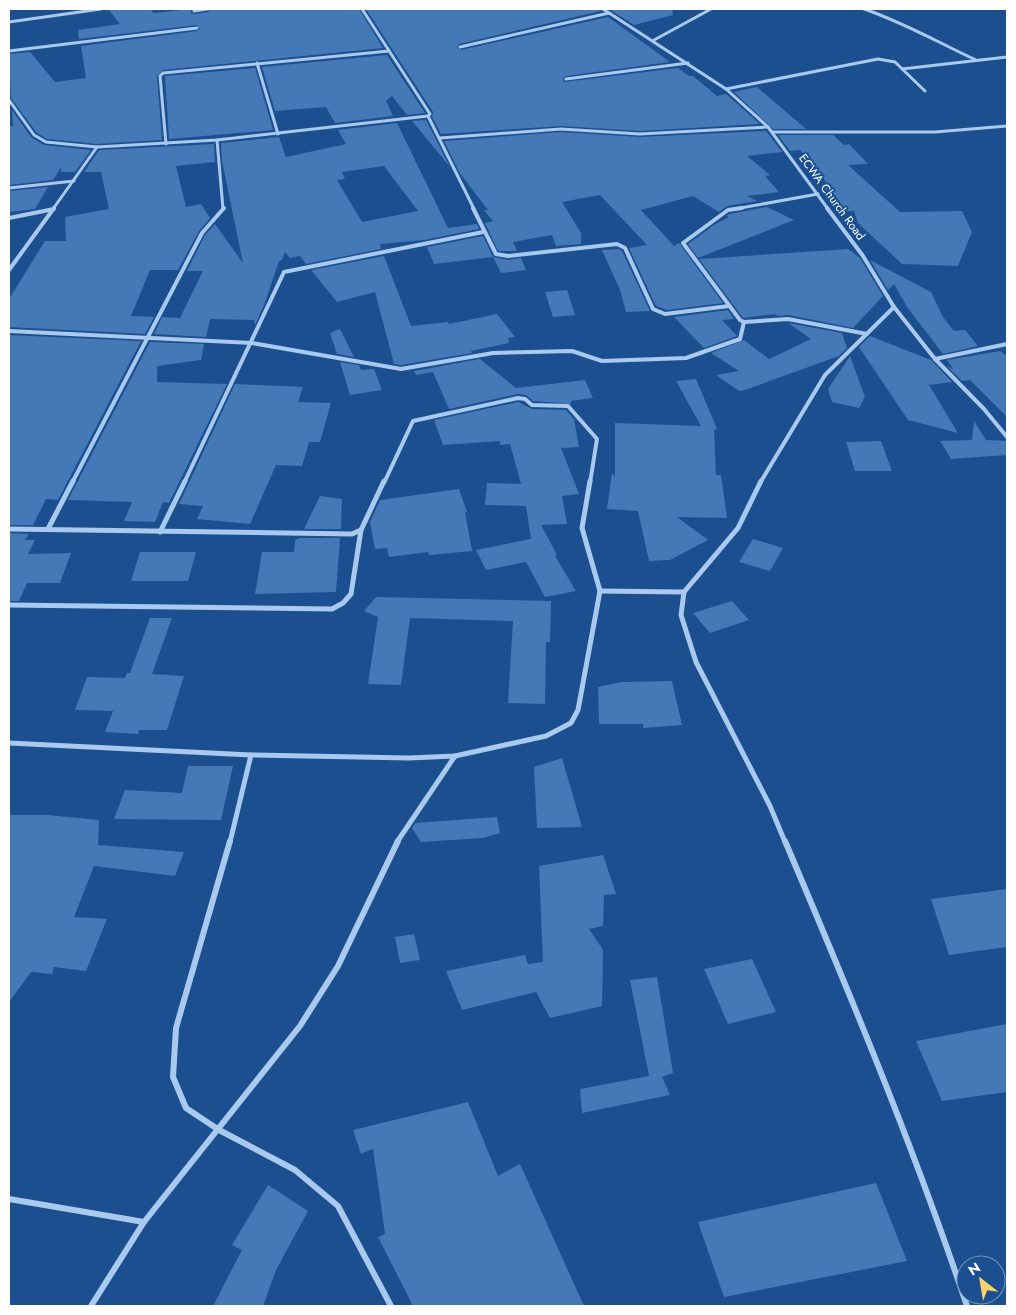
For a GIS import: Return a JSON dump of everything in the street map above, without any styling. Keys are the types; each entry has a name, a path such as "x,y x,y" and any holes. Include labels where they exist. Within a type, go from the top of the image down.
{"street":[{"path":"9,22 101,9"},
{"path":"194,11 207,9"},
{"path":"362,9 430,114 428,116 496,254 501,256 617,244 622,246 653,309 658,313 665,314 729,306"},
{"name":"ECWA Church Road","path":"603,9 654,40 726,89 768,127 864,256 894,307 935,359 984,409 1007,437"},
{"path":"654,40 711,9"},
{"path":"864,9 892,18 928,38 976,60"},
{"path":"460,47 609,13"},
{"path":"9,51 197,28"},
{"path":"166,144 160,76 162,73 389,50"},
{"path":"902,68 1007,57"},
{"path":"726,89 878,59 895,62 925,92"},
{"path":"257,63 278,134"},
{"path":"566,79 689,63"},
{"path":"9,100 34,135 56,143 97,147 217,140 428,116"},
{"path":"772,132 935,132 1007,126"},
{"path":"440,138 561,129 640,134 768,127"},
{"path":"48,529 202,233 223,211 217,140"},
{"path":"9,270 97,147"},
{"path":"9,188 74,181"},
{"path":"744,322 729,306 683,243 684,240 728,210 818,194"},
{"path":"9,218 54,209"},
{"path":"160,532 252,343 284,272 484,232"},
{"path":"894,307 825,375 754,493 738,528 684,592 681,615 696,662 770,806 832,950 935,1211 967,1306"},
{"path":"744,322 788,319 867,334"},
{"path":"9,331 252,343 402,369 493,352 572,351 602,361 686,358 740,339 744,322"},
{"path":"935,359 1007,344"},
{"path":"9,606 332,609 343,603 351,594 361,530 413,421 518,398 525,399 532,406 566,405 597,439 582,528 600,592 578,710 571,723 546,736 455,756 409,758 251,754 9,743"},
{"path":"9,529 352,534 361,530"},
{"path":"600,592 684,592"},
{"path":"251,754 225,863 176,1028 173,1077 186,1108 219,1130 296,1170 338,1206 391,1306"},
{"path":"91,1306 144,1222 300,1026 338,966 394,846 455,756"},
{"path":"9,1199 144,1222"}],"building":[{"path":"108,9 150,9 154,13 191,9 191,13 194,14 208,12 210,9 359,9 383,48 163,70 157,76 162,140 97,144 47,139 36,132 11,98 9,54 30,52 55,82 86,78 81,46 197,31 200,29 197,25 79,39 78,30 120,24"},
{"path":"366,9 600,9 601,11 459,44 457,48 461,50 608,17 670,62 566,76 563,78 564,82 678,68 689,76 693,76 717,96 726,94 760,124 640,131 561,126 441,134 432,117 433,112"},
{"path":"609,9 672,9 673,15 634,25"},
{"path":"387,55 425,113 407,115 392,96 386,101 393,116 335,123 326,107 275,111 262,67"},
{"path":"255,68 273,130 169,139 165,76"},
{"path":"757,87 806,129 773,129 734,92"},
{"path":"12,110 31,137 44,145 91,150 75,172 61,172 61,167 53,180 9,185 9,126 13,126"},
{"path":"426,120 450,167 412,121"},
{"path":"397,123 448,228 477,224 479,229 424,240 380,244 381,249 306,264 300,256 290,258 285,252 282,260 279,261 255,325 254,320 210,319 206,337 154,334 162,317 180,318 203,271 187,271 205,235 215,224 243,263 222,161 221,143 279,137 286,157 346,144 338,130","holes":["384,166 418,211 362,222 337,180 345,179 342,172"]},
{"path":"766,131 782,152 747,156 770,175 765,176 779,192 747,196 757,201 727,206 719,212 693,196 641,210 674,246 679,243 723,303 667,310 656,306 629,248 647,245 600,195 562,202 581,233 581,244 556,246 552,235 513,242 517,251 498,251 485,223 493,221 484,210 488,210 459,172 444,141 561,132 640,137"},
{"path":"778,135 833,135 844,145 849,144 868,164 848,165 900,212 962,211 972,232 958,266 902,264 858,223 854,211 846,211 835,201 824,187 829,186 807,157 800,150 790,151"},
{"path":"214,144 215,162 176,166 186,207 201,204 210,218 199,231 178,270 150,270 131,316 154,317 145,334 9,327 9,299 45,241 66,241 65,217 109,209 101,172 84,172 99,150"},
{"path":"48,187 35,209 9,212 9,191"},
{"path":"767,207 794,220 698,258 688,244 714,225 729,217 726,216 729,214"},
{"path":"483,236 493,257 434,264 427,247"},
{"path":"619,249 622,251 650,311 626,312 620,290 602,250"},
{"path":"848,249 860,258 883,296 853,328 789,315 778,316 774,314 743,318 699,259"},
{"path":"384,256 411,326 448,322 449,324 497,314 515,337 508,338 509,343 471,351 472,353 401,365 394,364 375,292 337,302 311,270"},
{"path":"493,257 508,260 521,258 526,270 501,273"},
{"path":"870,260 931,292 943,317 954,331 965,330 978,346 943,354 907,307 894,284 888,290"},
{"path":"567,290 575,315 553,317 545,292"},
{"path":"728,310 734,319 722,320 737,336 704,348 674,317"},
{"path":"788,323 842,333 847,348 839,356 745,390 739,391 716,375 739,371 711,353 744,340 769,359 811,339"},
{"path":"340,329 354,357 337,354 330,333"},
{"path":"9,335 141,341 58,500 46,499 33,525 9,525"},
{"path":"870,336 931,360 952,382 929,385 958,433 908,420 859,347"},
{"path":"150,342 204,344 201,360 157,366 157,382 227,384 169,503 163,502 155,522 124,521 132,502 68,500"},
{"path":"1000,351 1007,356 1007,417 970,380 962,381 947,366 953,369 947,360"},
{"path":"850,356 865,397 859,408 832,402 828,389"},
{"path":"480,359 516,388 585,380 593,398 571,401 571,404 533,401 526,395 518,394 449,409 433,372 416,375 414,371"},
{"path":"340,362 359,365 361,370 374,369 382,390 350,395"},
{"path":"696,379 717,429 714,430 716,475 721,475 727,518 677,517 708,540 670,560 649,561 638,511 607,509 612,473 615,477 615,423 701,426 676,381"},
{"path":"235,384 303,387 298,402 331,403 320,442 309,442 302,466 276,465 250,524 197,519 203,506 179,504"},
{"path":"518,402 532,409 566,410 574,419 579,447 561,448 579,494 562,496 567,524 541,525 557,555 555,556 576,591 545,597 526,562 486,570 476,550 531,539 526,506 485,505 487,483 521,484 510,444 500,445 500,441 443,445 434,420"},
{"path":"974,421 986,440 1007,441 1007,455 951,459 940,441 972,440"},
{"path":"881,441 892,471 855,471 846,442"},
{"path":"459,489 467,512 465,512 472,551 429,555 428,552 389,557 387,548 375,549 370,522 380,500"},
{"path":"320,496 342,499 341,529 304,529"},
{"path":"9,533 29,534 25,540 35,540 28,554 71,553 60,583 27,583 19,601 9,601"},
{"path":"299,538 340,538 336,592 255,594 262,552 294,552 295,540"},
{"path":"753,539 783,548 770,571 739,562"},
{"path":"140,552 196,552 188,581 131,581"},
{"path":"376,597 551,601 550,642 546,642 545,704 508,703 513,621 410,618 401,685 368,684 378,617 364,611"},
{"path":"732,601 749,620 710,633 693,613"},
{"path":"150,618 172,618 152,674 184,676 167,730 139,730 138,734 105,732 113,711 75,710 87,677 125,678 127,673 130,673"},
{"path":"672,681 682,725 643,728 643,724 599,724 598,687 622,682"},
{"path":"562,758 582,827 537,828 534,767"},
{"path":"188,766 233,766 221,820 114,819 125,790 182,793"},
{"path":"9,815 48,815 99,820 98,845 184,852 175,876 94,866 74,917 107,919 86,971 54,967 52,974 31,972 9,1002"},
{"path":"497,817 500,833 483,838 421,842 412,828 415,823"},
{"path":"603,855 616,894 604,895 603,926 589,929 603,950 602,1006 550,1018 536,992 462,1010 446,971 525,955 528,964 543,962 539,866"},
{"path":"1007,889 1007,947 949,955 931,899"},
{"path":"414,934 420,960 400,963 395,937"},
{"path":"752,959 776,1012 728,1024 704,969"},
{"path":"657,977 673,1073 662,1077 670,1095 582,1113 580,1089 649,1076 630,980"},
{"path":"1007,1024 1007,1092 942,1101 916,1041"},
{"path":"468,1102 498,1176 520,1164 584,1306 413,1306 378,1237 385,1234 373,1149 361,1154 353,1130"},
{"path":"876,1183 907,1261 724,1297 698,1222"},
{"path":"268,1185 308,1211 276,1270 263,1306 213,1306 242,1250 232,1245"}]}
